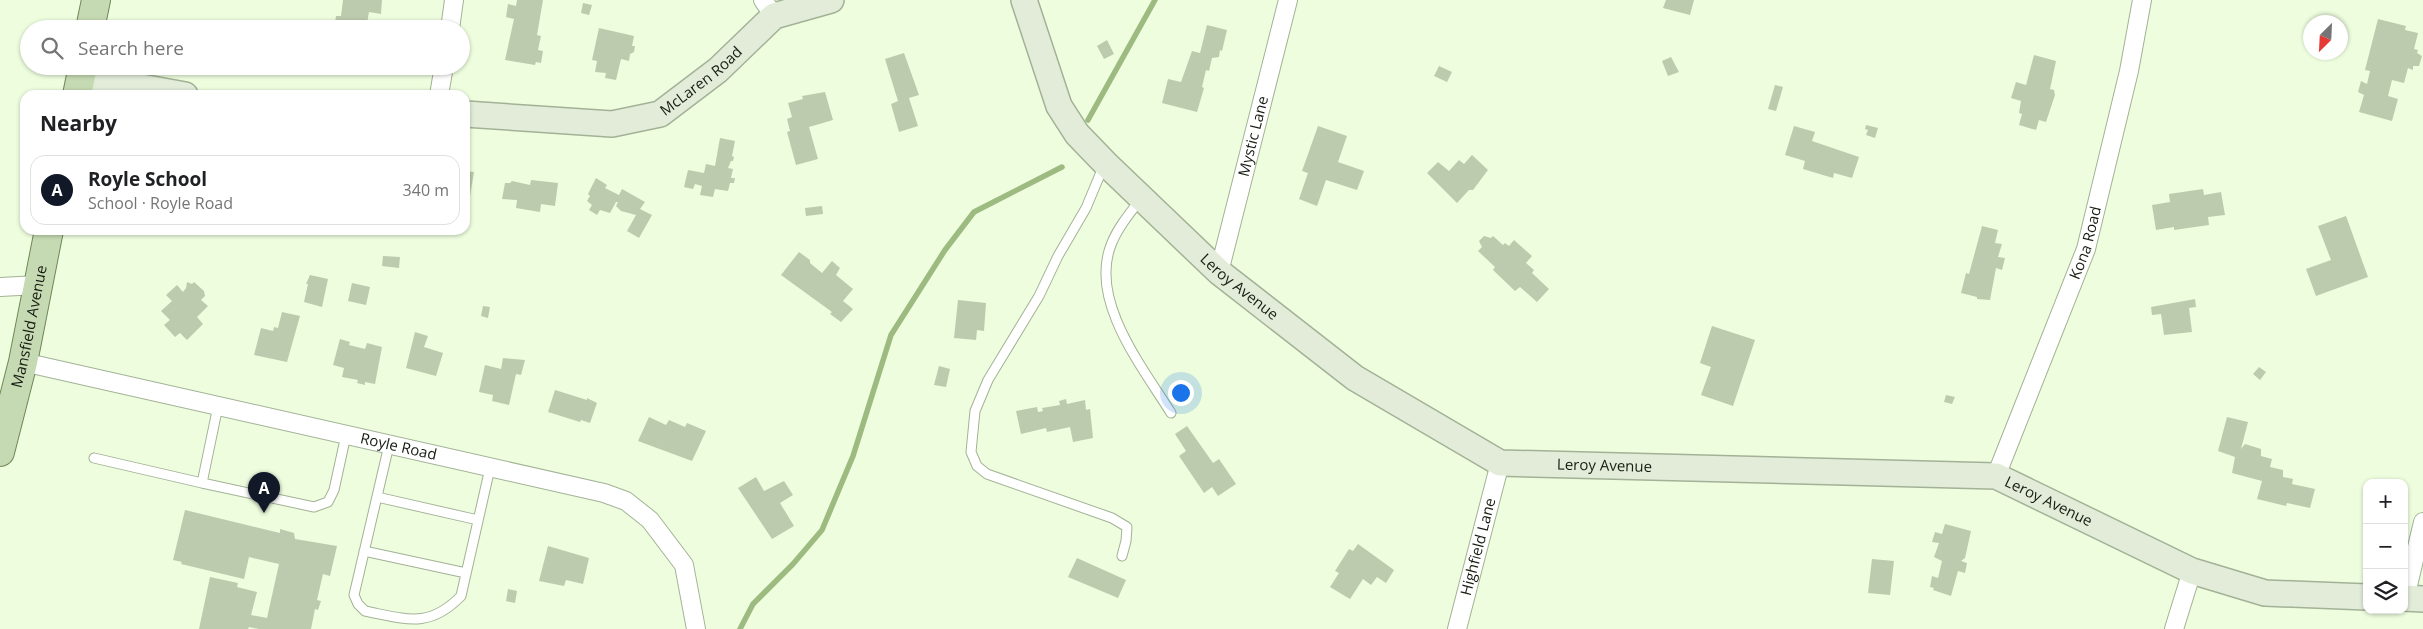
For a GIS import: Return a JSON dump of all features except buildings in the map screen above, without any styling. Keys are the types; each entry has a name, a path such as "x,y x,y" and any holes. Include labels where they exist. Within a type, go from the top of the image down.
{"main road":[{"path":"92,20 96,0"},
{"name":"Mansfield Avenue","path":"0,452 23,362 48,235"}],"street":[{"path":"451,20 454,0"},
{"name":"McLaren Road","path":"470,114 612,124 660,114 718,70 769,8 831,0"},
{"name":"Leroy Avenue","path":"1024,0 1059,106 1078,134 1105,163 1219,272 1356,378 1500,463 1996,476 2192,572 2265,593 2363,597"},
{"name":"Mystic Lane","path":"1219,272 1288,0"},
{"name":"Kona Road","path":"1996,476 2086,249 2129,71 2142,0"},
{"path":"440,90 442,75"},
{"path":"80,79 152,90"},
{"path":"0,287 38,285"},
{"name":"Royle Road","path":"23,362 604,494 626,501 650,520 684,565 696,629"},
{"name":"Highfield Lane","path":"1457,629 1500,463"},
{"path":"2408,582 2423,522"},
{"path":"2174,629 2192,572"},
{"path":"2408,598 2423,599"}],"lane":[{"path":"1105,163 1086,208 1058,256 1035,304 988,380 975,411 971,452 977,466 987,474 1112,518 1127,527 1122,556"},
{"path":"1141,198 1122,225 1110,247 1106,285 1110,303 1124,336 1171,413"},
{"path":"202,483 218,406"},
{"path":"94,458 314,507 328,502 334,490 346,435"},
{"path":"389,445 354,594 358,604 365,611 419,622 434,618 449,610 461,596 490,468"},
{"path":"377,497 478,520"},
{"path":"364,551 466,573"}],"waterway":[{"path":"1088,120 1155,0"},
{"path":"740,629 753,604 793,564 822,530 853,456 891,335 945,250 974,212 1062,167"}],"place":[{"name":"Royle School","path":"264,513"}]}
